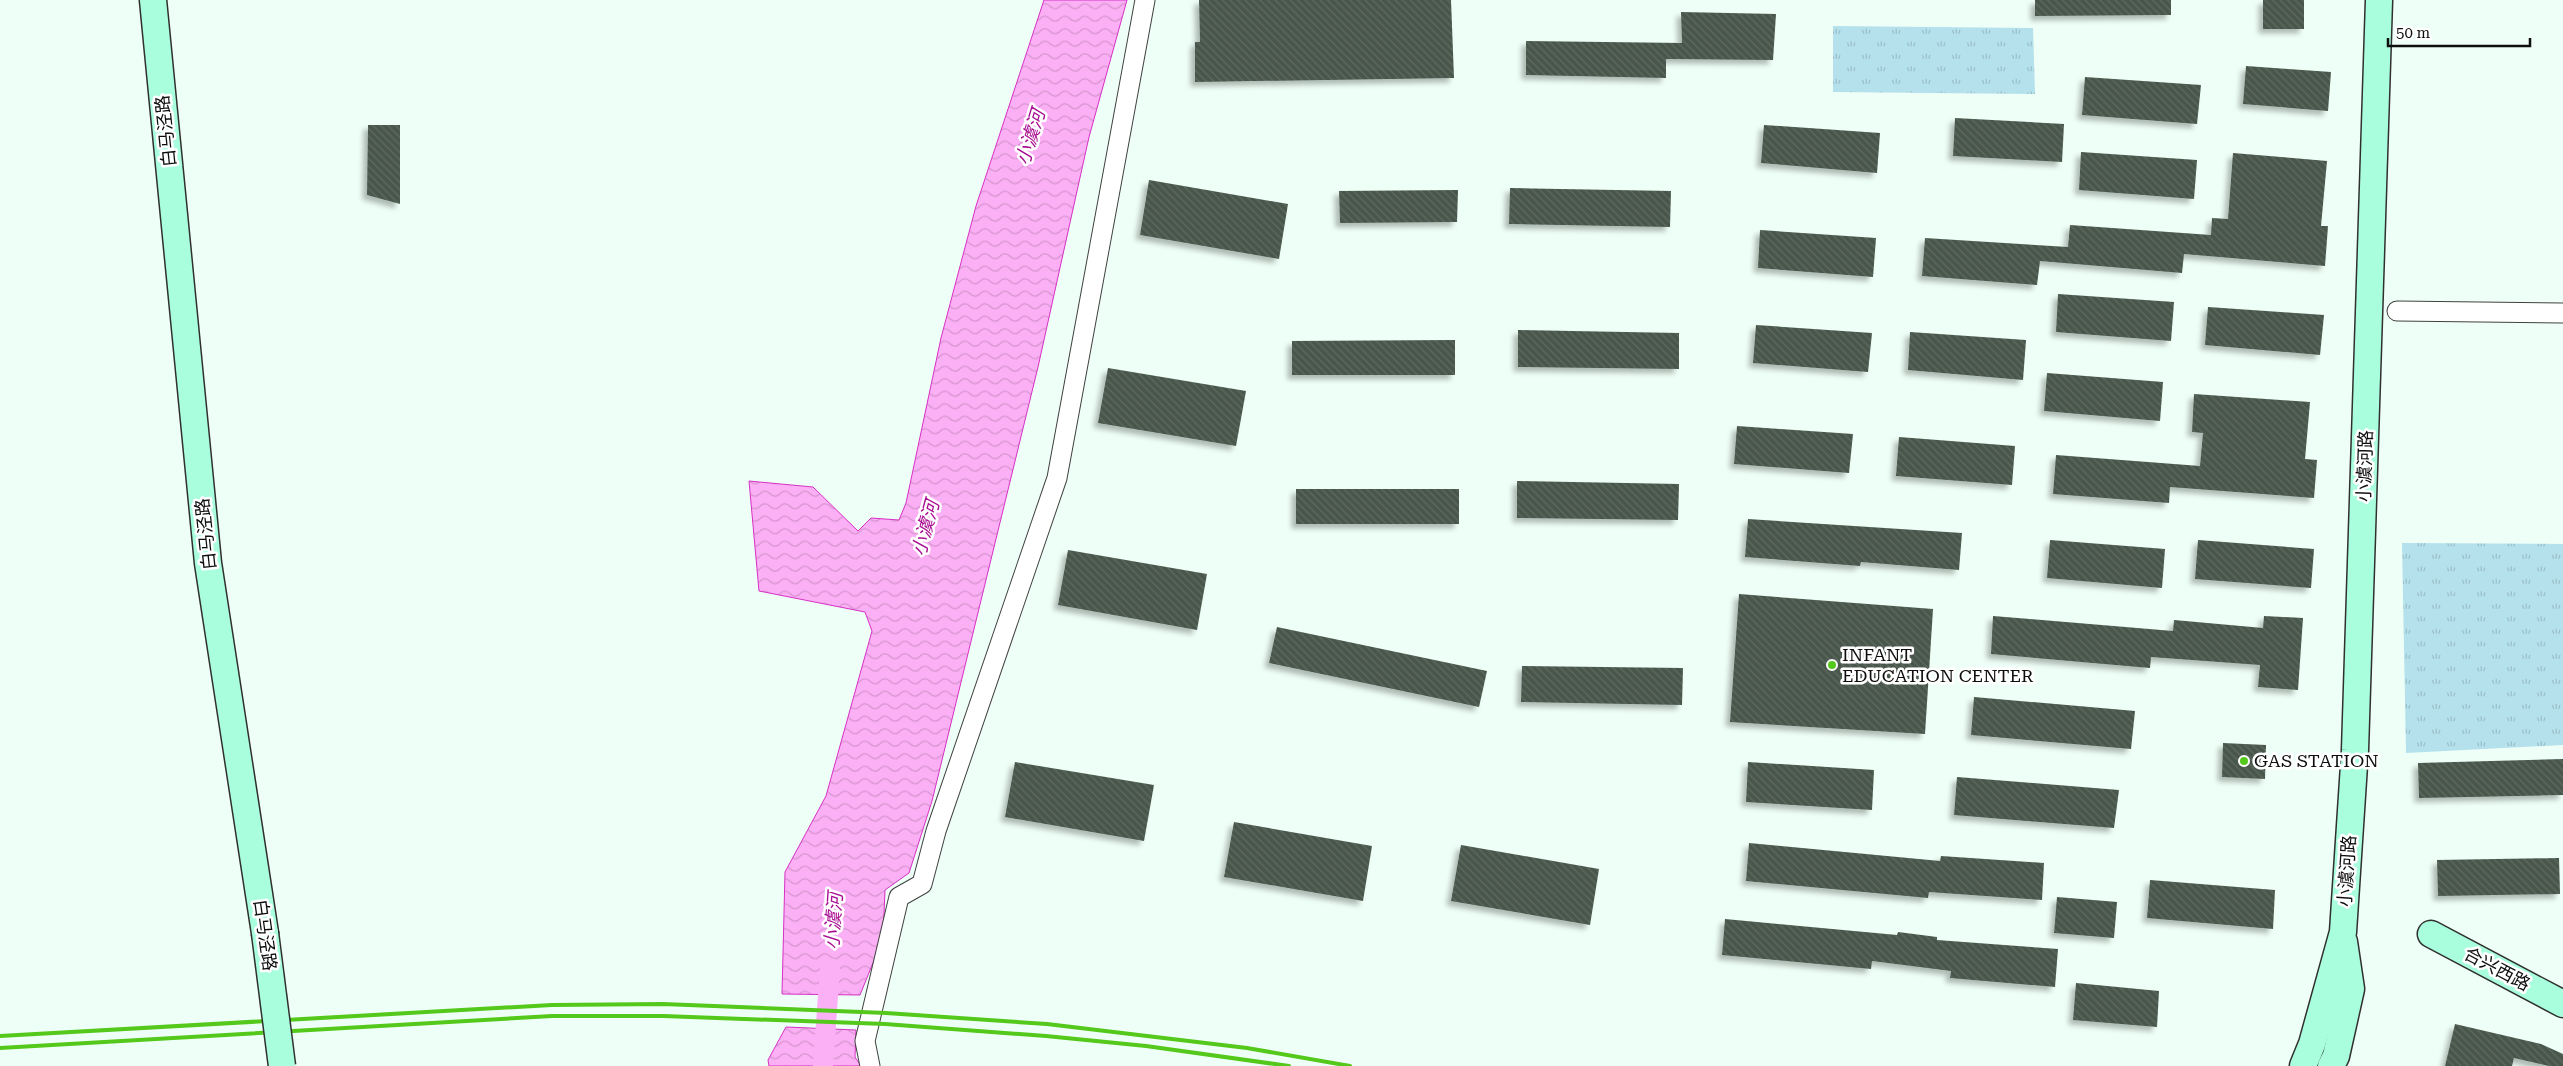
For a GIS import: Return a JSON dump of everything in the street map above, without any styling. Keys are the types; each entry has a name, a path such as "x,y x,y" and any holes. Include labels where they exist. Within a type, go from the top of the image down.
{"main road":[{"name":"白马泾路","path":"153,0 208,563 265,933 282,1066"},
{"name":"小澞河路","path":"2303,1066 2312,1044 2343,932 2355,750 2379,0"},
{"name":"小澞河路","path":"2331,1066 2336,1056 2351,989 2343,932"},
{"name":"合兴西路","path":"2430,934 2563,1004"}],"street":[{"path":"870,1066 866,1041 899,897 922,884 936,831 1057,478 1145,0"},
{"path":"2398,311 2563,313"}],"green space":[{"path":"1833,26 2033,28 2035,94 1833,92"},
{"path":"2402,543 2563,544 2563,745 2406,753"}],"water":[{"path":"1044,0 1127,0 1089,137 1038,367 932,801 909,873 885,890 883,938 860,995 782,994 785,872 826,796 872,631 865,612 759,591 749,481 813,487 858,531 871,518 899,520 906,503 941,338 976,206"},
{"path":"786,1027 856,1030 855,1057 861,1066 769,1066 768,1060"}],"building":[{"path":"1199,0 1451,0 1454,78 1195,82 1195,42 1200,42"},
{"path":"2035,0 2171,0 2171,15 2035,16"},
{"path":"2263,0 2304,0 2304,29 2263,29"},
{"path":"1681,12 1776,14 1773,60 1666,59 1666,78 1526,75 1526,41 1682,43"},
{"path":"2246,66 2331,72 2328,111 2243,104"},
{"path":"2085,77 2201,85 2197,124 2082,115"},
{"path":"1955,118 2064,124 2062,162 1953,156"},
{"path":"368,125 400,125 400,204 367,195"},
{"path":"1764,125 1880,133 1877,173 1761,163"},
{"path":"2081,152 2197,160 2194,199 2079,190"},
{"path":"2233,153 2327,161 2321,226 2328,226 2325,266 2184,254 2182,273 2040,261 2037,285 1922,276 1925,238 2068,247 2070,225 2211,235 2212,218 2228,219"},
{"path":"1149,180 1288,204 1279,259 1140,235"},
{"path":"1510,188 1671,191 1670,227 1509,224"},
{"path":"1458,190 1457,222 1340,223 1339,191"},
{"path":"1760,230 1876,238 1873,277 1758,268"},
{"path":"2058,294 2174,302 2171,341 2056,332"},
{"path":"2208,307 2324,315 2320,355 2205,345"},
{"path":"1756,325 1872,333 1868,372 1753,363"},
{"path":"1518,330 1679,333 1679,369 1518,367"},
{"path":"1910,332 2026,340 2023,380 1908,370"},
{"path":"1455,340 1455,375 1292,375 1292,341"},
{"path":"1108,368 1246,391 1236,446 1098,423"},
{"path":"2047,373 2163,382 2160,421 2044,411"},
{"path":"2194,394 2310,402 2305,459 2317,460 2314,498 2170,487 2169,503 2053,494 2056,455 2200,466 2203,433 2192,432"},
{"path":"1737,426 1853,434 1849,473 1734,464"},
{"path":"1899,437 2015,446 2012,485 1896,476"},
{"path":"1517,481 1679,484 1678,520 1517,518"},
{"path":"1296,489 1459,489 1459,524 1296,524"},
{"path":"1748,519 1962,533 1959,570 1861,562 1860,566 1745,557"},
{"path":"2050,540 2165,549 2162,588 2047,578"},
{"path":"2198,540 2314,549 2311,588 2195,579"},
{"path":"1068,550 1207,574 1197,630 1058,605"},
{"name":"INFANT EDUCATION CENTER","path":"1739,594 1933,609 1925,734 1730,722"},
{"path":"1993,616 2173,631 2174,620 2263,628 2264,616 2303,618 2298,690 2258,687 2260,665 2151,657 2150,668 1991,654"},
{"path":"1277,627 1487,671 1479,707 1269,663"},
{"path":"1522,666 1683,668 1682,705 1521,702"},
{"path":"1974,697 2135,711 2131,749 1971,735"},
{"name":"GAS STATION","path":"2223,743 2266,745 2265,779 2222,777"},
{"path":"2563,759 2563,795 2419,798 2418,763"},
{"path":"1015,762 1154,785 1144,841 1005,817"},
{"path":"1748,762 1874,770 1872,810 1746,802"},
{"path":"1957,777 2119,790 2114,828 1954,815"},
{"path":"1234,822 1372,846 1363,901 1224,877"},
{"path":"1749,843 1940,861 1941,856 2044,863 2042,900 1929,892 1928,898 1746,881"},
{"path":"1461,845 1599,869 1590,925 1451,901"},
{"path":"2559,858 2560,894 2438,896 2437,860"},
{"path":"2150,880 2275,890 2273,929 2147,918"},
{"path":"2057,897 2117,902 2114,938 2054,933"},
{"path":"1725,919 1897,935 1898,932 1937,937 1937,940 2058,949 2055,987 1950,978 1951,971 1872,961 1871,969 1722,955"},
{"path":"2076,983 2159,991 2157,1027 2073,1020"},
{"path":"2455,1024 2541,1044 2563,1054 2563,1066 2549,1066 2514,1058 2512,1066 2445,1066"}],"waterway":[{"name":"小澞河","path":"823,1066 830,968"}],"railway":[{"path":"0,1036 552,1005 663,1004 886,1013 1047,1024 1247,1048 1350,1066"},
{"path":"0,1048 552,1016 663,1016 885,1024 1046,1036 1146,1046 1289,1066"}],"place":[{"name":"INFANT EDUCATION CENTER","path":"1832,665"},
{"name":"GAS STATION","path":"2244,761"}]}
